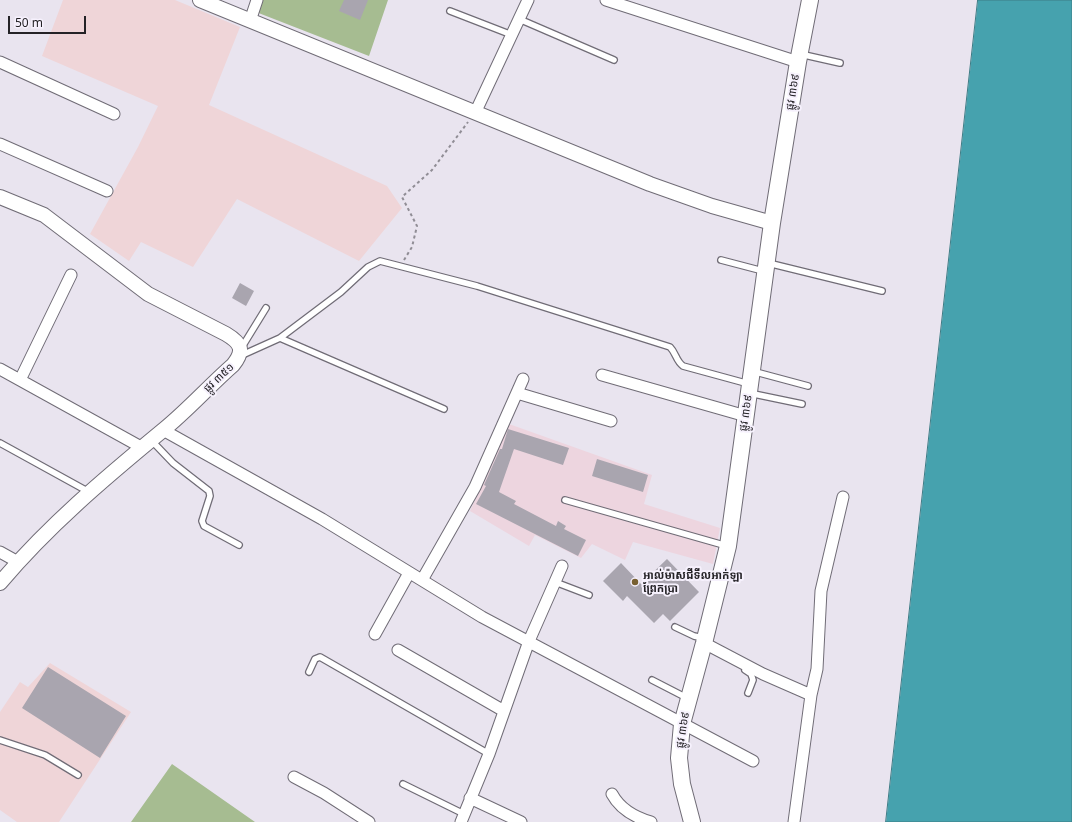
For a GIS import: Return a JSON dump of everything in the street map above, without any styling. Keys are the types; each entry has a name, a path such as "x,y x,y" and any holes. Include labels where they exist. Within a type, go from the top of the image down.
{"main road":[{"name":"ផ្លូវ ៣៦៩","path":"692,822 682,784 679,758 682,724 728,546 772,224 810,0"}],"street":[{"path":"200,0 650,184 712,206 772,224"},
{"path":"250,20 257,0"},
{"path":"476,112 528,0"},
{"path":"606,0 799,58"},
{"path":"0,62 114,114"},
{"path":"0,144 107,191"},
{"path":"0,198 44,215 148,294 235,340 240,352"},
{"path":"20,380 71,274"},
{"name":"ផ្លូវ ៣៥១","path":"0,583 18,562 89,492 163,430 233,365 240,352"},
{"path":"0,369 146,444"},
{"path":"602,375 746,416"},
{"path":"422,580 475,487 523,379"},
{"path":"517,394 611,421"},
{"path":"163,430 322,519 482,617 753,761"},
{"path":"794,822 810,695 817,669 821,591 843,497"},
{"path":"0,552 18,562"},
{"path":"463,818 529,641 562,566"},
{"path":"375,634 409,573"},
{"path":"704,643 763,674 810,695"},
{"path":"398,650 504,711"},
{"path":"294,777 324,793 369,822"},
{"path":"612,794 618,804 624,809 640,819 651,822"},
{"path":"470,798 521,822"}],"lane":[{"path":"450,11 512,35"},
{"path":"519,19 614,60"},
{"path":"799,58 840,63"},
{"path":"720,260 766,267 882,291"},
{"path":"240,352 280,338 341,292 368,267 380,261 477,286 670,347 678,362 683,366 750,383 802,404"},
{"path":"240,352 266,308"},
{"path":"280,338 444,408"},
{"path":"750,383 808,386"},
{"path":"0,443 89,492"},
{"path":"146,444 209,491 210,496 202,521 204,526 239,544"},
{"path":"565,500 728,546"},
{"path":"555,582 589,595"},
{"path":"675,627 694,636 751,674 754,680 748,693"},
{"path":"309,672 316,659 320,657 488,754"},
{"path":"652,680 689,699"},
{"path":"0,740 45,755 78,775"},
{"path":"403,784 463,818"}],"path":[{"path":"400,266 412,247 418,226 402,197 432,170 476,112"}],"shaded area":[{"path":"63,0 175,0 240,27 209,105 387,186 402,208 359,261 237,199 193,267 141,242 129,261 90,234 138,147 158,106 42,56"},
{"path":"509,424 652,475 644,504 720,528 713,564 633,542 625,560 592,544 581,558 535,535 529,546 470,511"},
{"path":"50,663 131,712 59,822 17,822 0,810 0,712 20,682 28,687"}],"green space":[{"path":"261,0 388,0 369,56 256,12"},
{"path":"172,764 255,822 131,822"}],"water":[{"path":"978,0 1072,0 1072,822 886,822"}],"building":[{"path":"344,0 368,0 360,20 339,11"},
{"path":"240,283 254,291 246,306 232,298"},
{"path":"508,429 569,448 563,465 514,449 499,492 516,501 514,504 556,526 558,521 566,526 564,529 586,540 578,556 476,504 486,486 484,485 500,449 502,449"},
{"path":"597,459 648,475 643,492 592,476"},
{"path":"667,559 699,592 670,621 663,614 654,623 627,596 623,601 603,581 621,563 641,584"},
{"path":"48,667 126,716 100,758 22,708"}],"place":[{"name":"អាល់ម៉ាសជីទីលអាក់ឡា ព្រែកប្រា","path":"635,582"}]}
